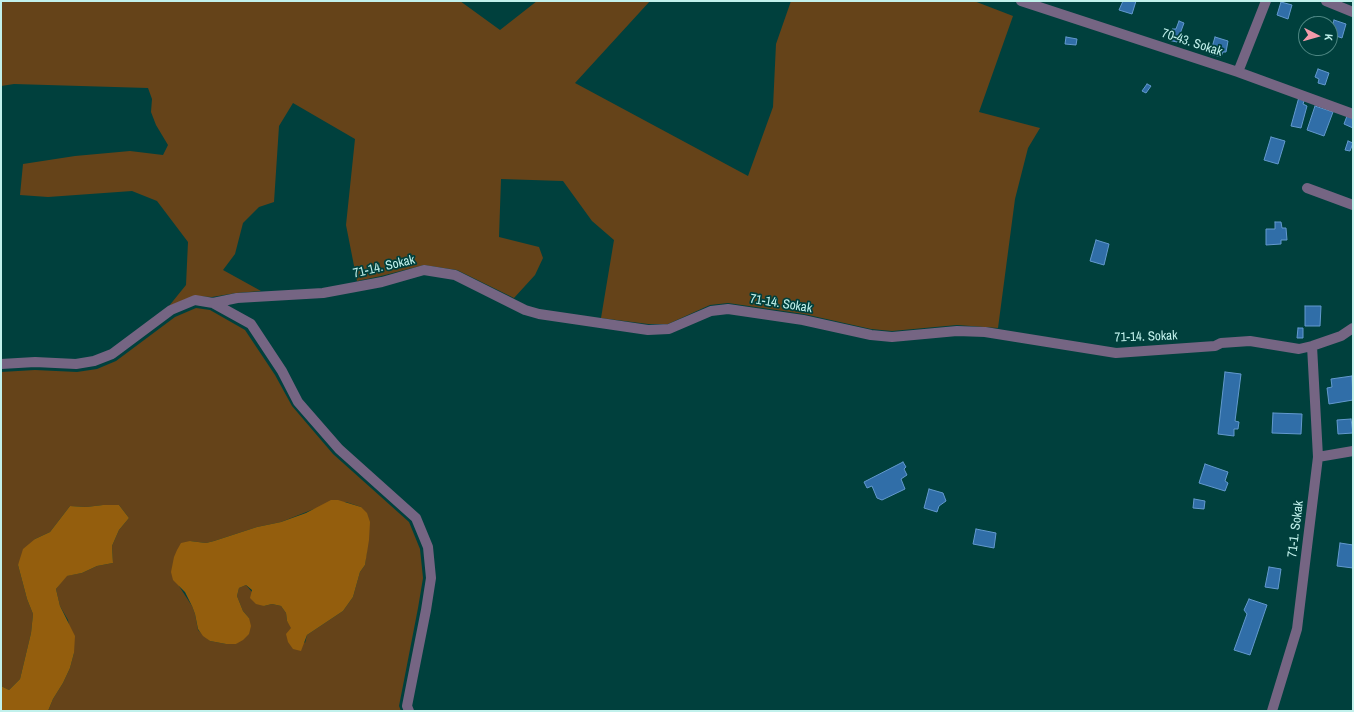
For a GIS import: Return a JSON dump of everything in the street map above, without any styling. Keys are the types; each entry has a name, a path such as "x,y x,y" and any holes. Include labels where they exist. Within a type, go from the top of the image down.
{"street":[{"name":"70-43. Sokak","path":"1021,1 1238,72 1353,114"},
{"path":"1238,72 1266,1"},
{"path":"1326,1 1353,12"},
{"path":"1307,188 1353,205"},
{"name":"71-14. Sokak","path":"213,303 237,298 323,293 382,282 424,270 455,275 525,310 539,314 648,330 669,329 711,311 728,309 803,320 892,337 957,331 985,332 1116,352 1215,346 1221,343 1250,341 1299,349 1341,336 1353,328"},
{"path":"1,364 35,362 76,364 94,361 112,354 171,310 195,300 213,303 250,324 282,371 298,402 339,449 416,518 428,547 430,578 426,610 408,706 409,711"},
{"name":"71-1. Sokak","path":"1272,711 1297,629 1318,457 1312,346"},
{"path":"1318,457 1353,451"}],"shaded area":[{"path":"1,1 460,1 500,30 537,1 650,1 575,83 748,176 773,107 776,44 791,1 974,1 1013,16 979,112 1040,128 1028,148 1015,199 998,328 957,325 892,331 871,329 804,314 728,303 710,305 668,324 648,324 601,318 614,240 592,221 563,181 501,179 499,237 539,247 543,258 535,275 514,298 457,270 424,265 357,281 346,225 355,139 293,103 279,126 274,202 259,207 243,223 235,254 223,270 261,291 212,297 194,296 169,306 186,285 188,242 157,201 132,191 48,197 20,195 23,164 75,156 130,151 163,155 168,145 156,125 151,112 152,99 148,88 14,84 1,86"},
{"path":"196,308 210,310 245,330 275,375 292,406 333,454 409,522 420,549 423,578 399,706 401,711 48,711 70,668 74,653 68,620 60,606 56,589 66,576 82,573 97,566 113,563 112,546 119,530 129,518 119,505 86,507 70,506 50,532 35,539 18,565 27,599 33,614 31,633 20,679 9,690 1,686 1,372 35,370 77,372 97,369 116,361 175,317","holes":["346,502 361,507 367,549 365,565 360,572 353,597 343,611 307,635 305,643 287,621 286,613 281,606 272,604 264,606 246,585 239,588 237,596 243,611 249,618 236,644 210,641 198,630 192,606 179,586 190,541 206,543 257,527 281,522 314,509"]},
{"path":"331,500 338,500 361,507 367,513 370,522 365,565 360,572 353,597 343,611 307,635 301,651 293,649 288,642 286,634 291,628 287,621 286,613 281,606 272,604 264,606 256,604 250,598 252,590 246,585 239,588 237,596 243,611 249,618 251,626 249,634 236,644 210,641 203,636 198,629 195,614 185,592 173,580 171,572 174,557 181,543 190,541 206,543 257,527 281,522 306,513"},
{"path":"119,505 129,518 119,530 112,546 113,563 97,566 82,573 67,576 56,589 60,606 75,636 74,653 70,668 63,683 53,699 48,711 1,711 1,686 9,690 20,679 31,633 33,614 27,599 18,565 23,549 35,539 50,532 70,506 86,507"}],"building":[{"path":"1123,1 1136,1 1132,14 1119,10"},
{"path":"1281,2 1292,5 1288,19 1277,15"},
{"path":"1179,21 1184,23 1177,42 1168,40 1172,29 1176,29"},
{"path":"1338,21 1346,24 1342,38 1338,37"},
{"path":"1066,37 1077,39 1076,45 1065,44"},
{"path":"1215,37 1228,41 1226,52 1223,52 1221,57 1210,54"},
{"path":"1318,69 1329,73 1325,85 1318,83 1319,79 1315,77"},
{"path":"1147,84 1151,86 1146,93 1142,91"},
{"path":"1299,97 1305,98 1303,104 1307,106 1301,128 1291,126"},
{"path":"1315,106 1333,112 1324,136 1307,130"},
{"path":"1347,116 1353,118 1353,128 1344,124"},
{"path":"1271,137 1285,141 1278,164 1264,160"},
{"path":"1348,141 1353,143 1350,151 1345,150"},
{"path":"1275,222 1281,222 1282,228 1286,228 1287,240 1281,240 1281,244 1266,245 1266,229 1275,229"},
{"path":"1096,240 1109,244 1104,265 1090,261"},
{"path":"1305,306 1321,306 1320,326 1305,326"},
{"path":"1298,328 1303,328 1303,338 1297,338"},
{"path":"1225,372 1241,374 1235,421 1239,422 1238,429 1234,429 1234,436 1218,434"},
{"path":"1352,376 1353,400 1329,404 1327,388 1332,387 1331,379"},
{"path":"1273,413 1302,414 1301,434 1272,433"},
{"path":"1351,419 1353,433 1338,434 1337,420"},
{"path":"903,462 906,467 904,469 907,475 901,479 905,489 882,500 877,498 872,486 867,488 864,482"},
{"path":"1205,464 1228,472 1225,481 1228,483 1225,491 1199,483"},
{"path":"929,489 943,493 946,501 939,506 937,512 924,508"},
{"path":"1194,499 1205,501 1204,509 1193,508"},
{"path":"976,529 996,533 994,548 973,544"},
{"path":"1340,543 1353,545 1353,568 1337,566"},
{"path":"1269,567 1281,569 1278,589 1265,587"},
{"path":"1249,599 1267,605 1250,655 1234,650 1247,614 1244,610"}]}
